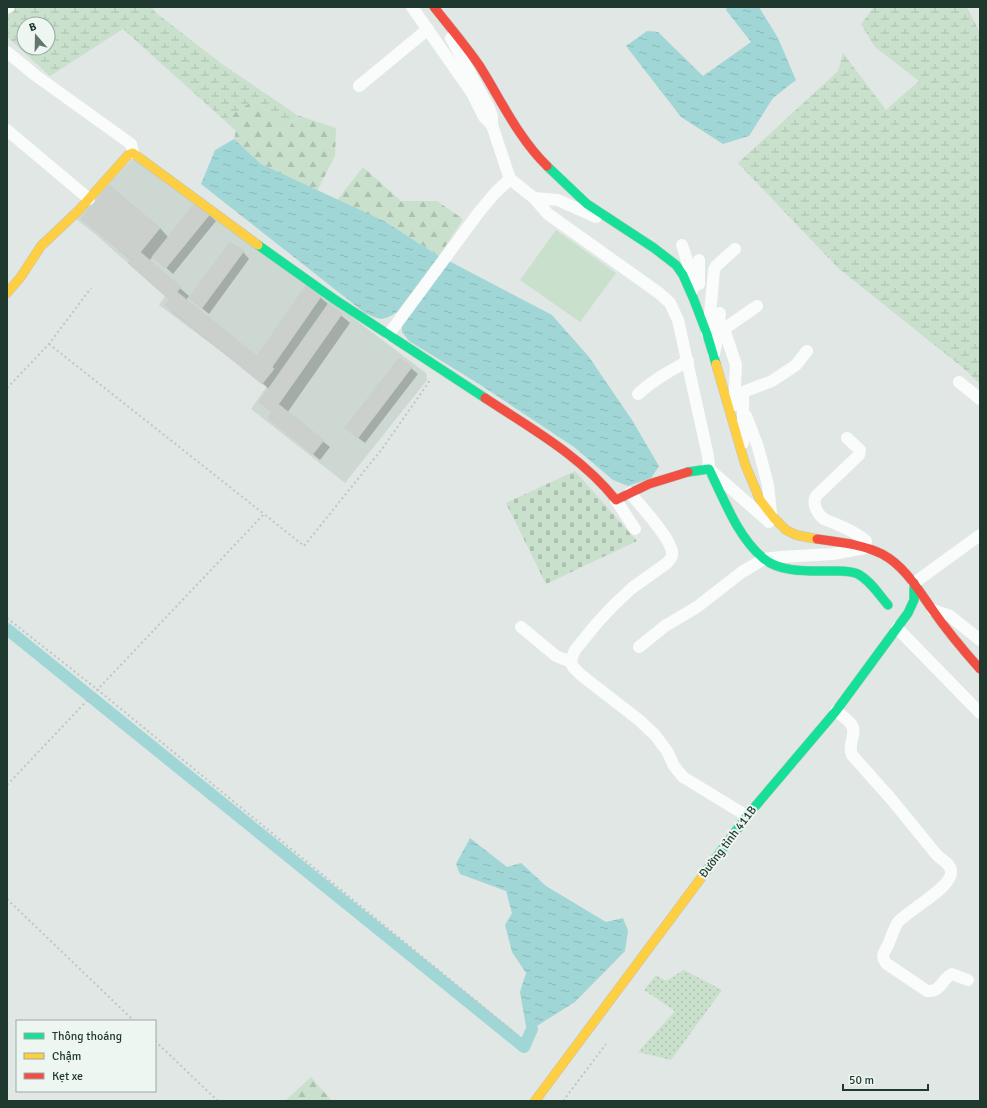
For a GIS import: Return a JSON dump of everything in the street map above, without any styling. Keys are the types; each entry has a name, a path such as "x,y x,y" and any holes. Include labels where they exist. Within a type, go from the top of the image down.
{"main road":[{"path":"436,11 478,64 515,125 541,160 587,204 654,248 676,265 683,275 693,296 707,334 743,458 760,500 770,513 786,530 796,535 865,548 881,554 897,565 914,583 956,642 980,669"},
{"path":"7,293 20,278 40,246 89,199 128,155 133,153 334,300 370,324 389,334 439,369 544,435 585,465 603,483 616,500 667,478 697,470 709,469 740,529 764,559 778,565 800,570 852,572 861,575 888,605"},
{"name":"Đường tỉnh 411B","path":"535,1101 747,816 836,711 908,613 914,600 914,583"}],"street":[{"path":"412,7 472,93 484,117 492,125"},
{"path":"436,11 489,108 492,117 492,125 510,179 534,198 548,214 659,293 670,303 678,320 688,361 708,456 709,469 774,526 786,530"},
{"path":"359,86 428,29"},
{"path":"7,52 35,75 130,144 133,153"},
{"path":"7,131 89,199"},
{"path":"389,334 479,212 495,192 510,179"},
{"path":"534,198 558,200 621,227"},
{"path":"682,245 692,276 693,296"},
{"path":"707,334 714,270 716,266 735,249"},
{"path":"697,308 699,291 699,260"},
{"path":"733,424 736,365 724,329 757,306"},
{"path":"714,358 720,313"},
{"path":"743,458 743,392 772,381 796,365 807,351"},
{"path":"638,394 668,372 688,361"},
{"path":"959,382 980,399"},
{"path":"743,410 758,447 768,485 770,513"},
{"path":"639,647 665,626 697,608 742,572 764,559 844,553 865,548 866,541 853,532 823,518 818,512 814,502 817,495 860,453 859,448 847,438"},
{"path":"630,493 666,540 672,552 672,558 632,588 614,605 597,623 576,650 571,662 573,667 581,675 639,720 655,735 667,751 674,766 683,777 747,816"},
{"path":"616,500 635,529"},
{"path":"914,583 980,535"},
{"path":"933,610 950,616 980,640"},
{"path":"521,627 556,656 571,662"},
{"path":"897,628 980,713"},
{"path":"836,711 853,727 853,736 850,749 852,755 892,800 936,854 947,863 951,870 951,876 944,886 898,922 883,954 884,960 887,964 926,991 938,988 950,975 954,974 968,980"}],"path":[{"path":"7,388 49,344 91,288"},
{"path":"49,344 304,546 382,449 439,369"},
{"path":"7,785 264,514"},
{"path":"7,618 98,690 515,1033"},
{"path":"7,900 133,1020"},
{"path":"156,1042 218,1101"},
{"path":"563,1101 606,1044"}],"shaded area":[{"path":"133,158 328,299 426,373 427,380 345,483 251,409 267,386 159,305 165,296 76,219"}],"green space":[{"path":"12,7 152,7 155,12 222,64 297,115 289,128 254,100 224,120 123,29 50,76 28,56 56,56 56,16 16,16 16,45 7,37 7,13"},
{"path":"874,7 967,7 980,33 980,384 962,367 838,268 738,163 838,71 843,53 886,110 919,81 875,47 861,24"},
{"path":"254,100 289,128 297,115 336,128 335,156 317,191 261,164 234,139 236,131 224,120"},
{"path":"363,167 401,201 437,201 463,219 439,256 384,221 337,200"},
{"path":"556,230 616,273 580,322 520,280"},
{"path":"575,471 637,541 546,584 506,503"},
{"path":"684,970 722,990 671,1060 638,1052 675,1011 644,990 656,975 666,981"},
{"path":"311,1077 332,1101 285,1101"}],"water":[{"path":"727,7 759,7 778,38 796,80 773,98 749,136 723,144 681,117 626,46 647,31 658,32 703,76 751,42 726,10"},
{"path":"234,139 261,164 384,221 439,256 397,312 385,318 374,317 365,313 201,184 215,150"},
{"path":"447,260 552,315 589,357 632,420 659,466 651,478 628,486 613,480 574,447 479,384 409,341 402,332 402,322"},
{"path":"470,838 507,867 521,863 546,886 606,922 623,918 628,931 625,951 575,1002 532,1029 526,1026 520,992 526,973 512,952 505,925 512,913 506,891 460,874 456,864"}],"building":[{"path":"109,185 160,228 133,261 81,219"},
{"path":"195,203 210,214 166,268 152,257"},
{"path":"230,242 244,251 202,308 189,298"},
{"path":"139,251 181,287 177,292 257,356 307,284 322,295 272,367 274,369 262,384 165,305 170,300 128,263"},
{"path":"328,304 342,314 273,412 259,402"},
{"path":"399,358 412,367 358,438 345,428"},
{"path":"278,404 324,440 313,454 268,418"}],"waterway":[{"path":"7,629 524,1047 532,1029"}],"traffic: fast":[{"path":"547,166 587,204 654,248 676,265 683,275 694,300 707,334 716,364"},
{"path":"258,245 334,299 485,398"},
{"path":"688,472 709,469 738,528 754,549 770,563 786,569 845,571 858,574 867,580 888,605"},
{"path":"704,874 747,816 836,711 908,613 914,600 914,583"}],"traffic: slow":[{"path":"7,293 20,278 41,246 78,211 128,155 133,153 258,245"},
{"path":"716,364 745,464 760,500 774,518 786,530 796,535 817,539"},
{"path":"535,1101 704,874"}],"traffic: jam":[{"path":"434,7 479,65 518,130 547,166"},
{"path":"485,398 538,432 572,457 602,484 616,500 649,484 688,472"},
{"path":"817,539 866,548 882,554 898,565 905,572 945,627 980,669"}]}
